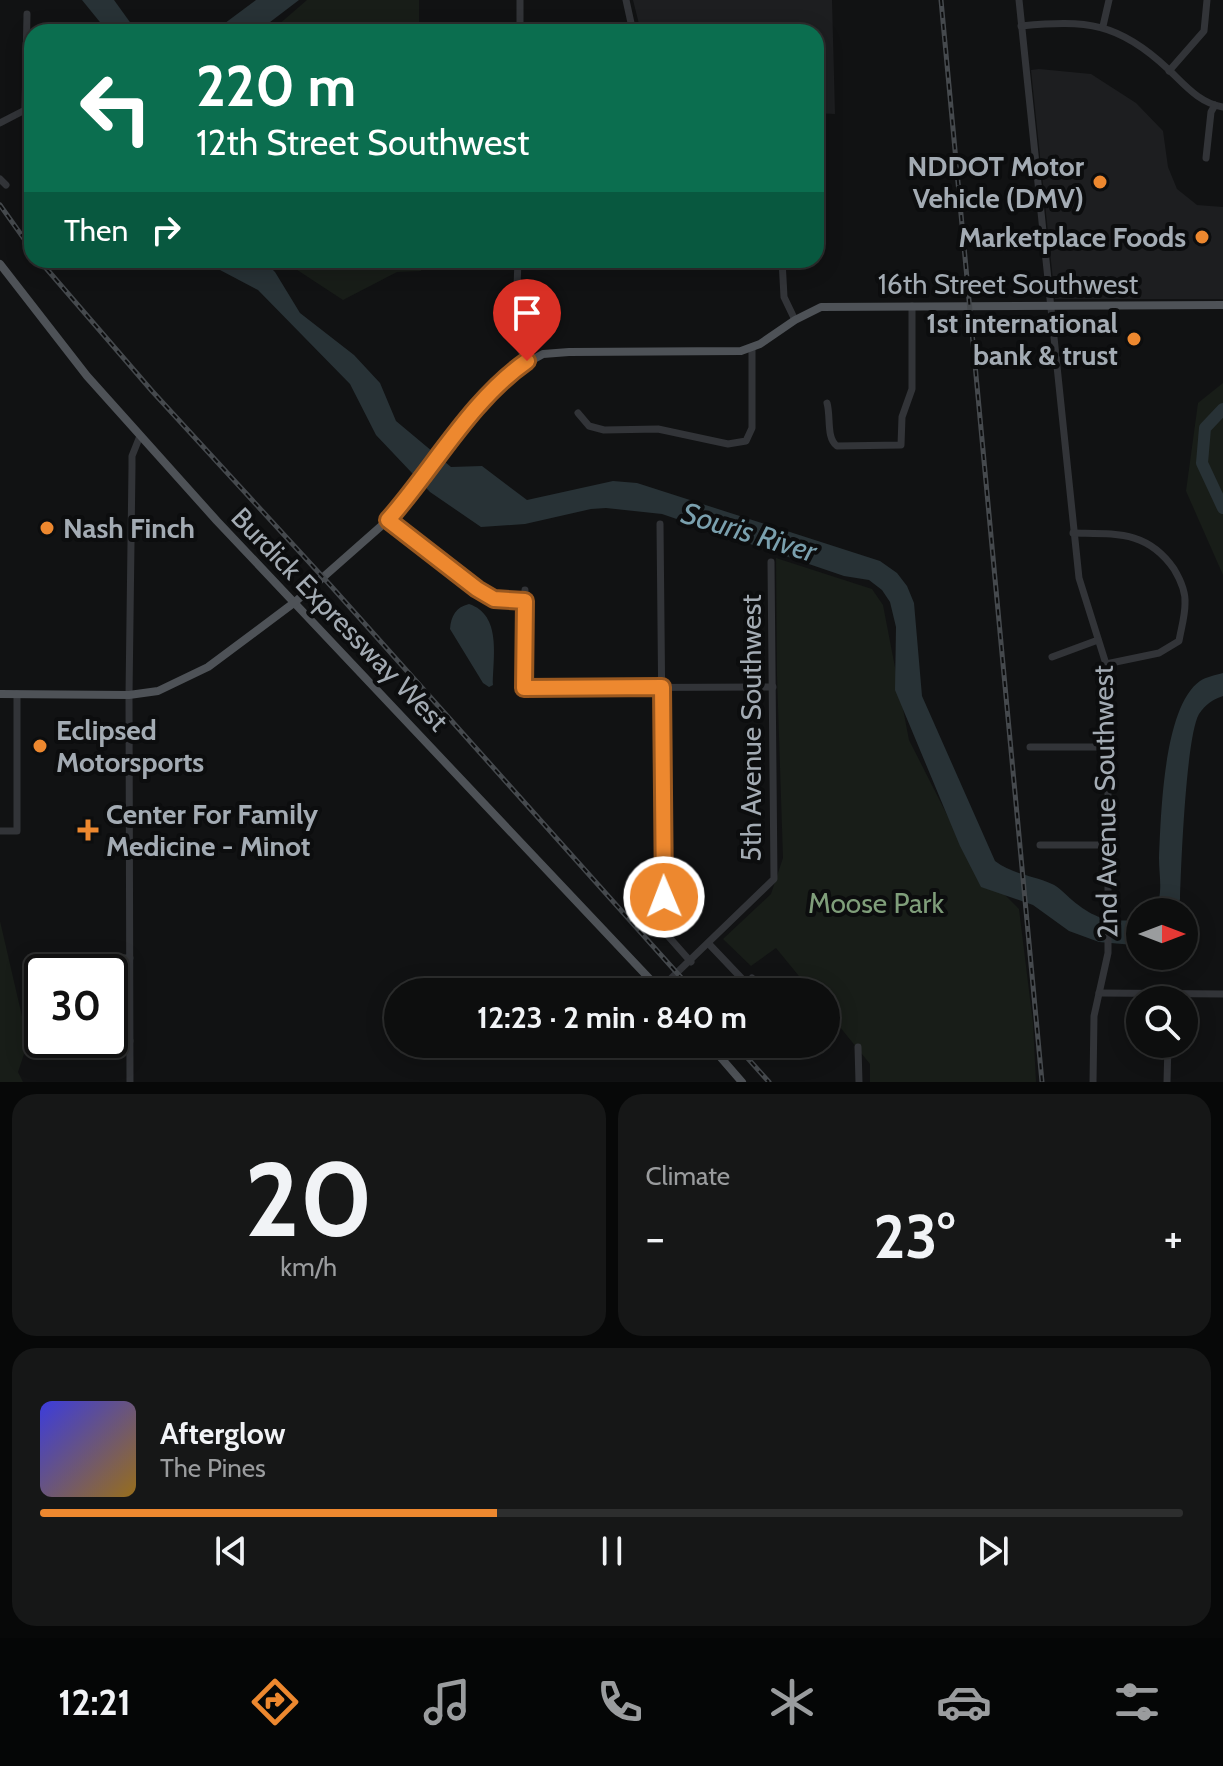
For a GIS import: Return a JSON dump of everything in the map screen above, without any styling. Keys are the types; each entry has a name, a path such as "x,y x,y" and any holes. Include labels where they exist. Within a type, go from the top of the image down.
{"main road":[{"name":"Burdick Expressway West","path":"2,269 87,376 217,521 649,978"},
{"name":"16th Street Southwest","path":"795,320 821,307 1223,305"},
{"path":"0,694 129,695 158,691 192,676 295,602 388,520 481,402 527,361 543,354 569,352 728,352 752,347 772,338 795,320"},
{"path":"721,1058 742,1082"}],"street":[{"path":"520,0 520,24"},
{"path":"626,0 631,24"},
{"name":"2nd Avenue Southwest","path":"1019,0 1073,533 1079,578 1106,664 1109,747 1108,953 1094,1016 1093,1082"},
{"path":"1103,26 1109,0"},
{"path":"1169,71 1204,31 1207,0"},
{"path":"27,14 27,24"},
{"path":"1021,26 1065,22 1103,26 1124,36 1189,91 1219,106 1211,112 1206,158"},
{"path":"0,123 24,111"},
{"path":"518,268 515,341 527,361"},
{"path":"782,268 784,297 795,320"},
{"path":"827,403 832,443 837,446 901,445 902,417 912,389 912,306"},
{"path":"578,413 589,426 604,430 658,429 728,444 746,441 752,428 752,347"},
{"path":"130,1082 132,456 140,436"},
{"path":"388,520 477,589 494,599 525,601"},
{"path":"660,524 665,931 691,962"},
{"path":"1073,533 1137,537 1150,543 1169,561 1181,580 1186,601 1179,641 1159,653 1106,664"},
{"name":"5th Avenue Southwest","path":"674,978 774,879 771,562"},
{"path":"525,590 524,688 773,687"},
{"path":"1052,657 1098,640"},
{"path":"0,831 17,831 17,694"},
{"path":"1030,747 1109,747"},
{"path":"1040,845 1109,845"},
{"path":"709,944 741,978"},
{"path":"1099,993 1126,995"},
{"path":"1198,995 1223,994"},
{"path":"858,1047 859,1082"},
{"path":"1167,1082 1168,1058"}],"shaded area":[{"path":"633,0 832,0 835,114 824,113 824,24 639,24"},
{"path":"1031,70 1091,74 1136,103 1163,131 1168,167 1177,189 1197,205 1223,207 1223,299 1055,299"}],"green space":[{"path":"307,0 419,0 419,24 279,24"},
{"path":"294,268 421,268 421,271 397,272 343,300"},
{"path":"1223,383 1223,575 1186,491 1198,403"},
{"name":"Moose Park","path":"776,558 872,589 883,605 909,740 970,860 1019,909 1033,1023 1036,1082 870,1082 870,1064 840,1027 840,978 801,978 776,948 751,966 723,939 771,894 783,858"},
{"path":"0,921 24,1025 24,1054 18,1072 23,1082 0,1082"}],"water":[{"path":"82,0 114,0 131,24 102,24"},
{"path":"256,0 299,0 268,24 224,24"},
{"name":"Souris River","path":"214,268 271,268 300,313 354,355 380,383 396,421 451,467 482,466 527,500 613,481 637,483 880,561 897,573 914,603 922,696 995,861 1055,885 1096,916 1126,921 1126,944 1099,942 1069,931 1033,905 981,887 960,846 895,690 896,627 890,602 882,590 869,580 844,576 662,514 591,509 525,524 481,527 430,492 376,435 350,384 258,290"},
{"path":"469,604 480,609 491,627 494,662 493,685 489,687 483,683 450,629 455,613"},
{"path":"1223,673 1223,696 1204,708 1194,727 1183,832 1180,898 1159,898 1161,816 1171,737 1188,694 1208,677"}],"waterway":[{"path":"1223,409 1205,428 1202,463 1223,508"}],"railway":[{"path":"941,0 1042,1082"},
{"path":"0,205 24,239"},
{"path":"46,268 152,391 681,978"},
{"path":"748,1058 769,1082"}],"place":[{"name":"NDDOT Motor Vehicle (DMV)","path":"1100,182"},
{"name":"Marketplace Foods","path":"1202,237"},
{"name":"1st international bank & trust","path":"1134,339"},
{"name":"Nash Finch","path":"47,528"},
{"name":"Eclipsed Motorsports","path":"40,746"},
{"name":"Center For Family Medicine - Minot","path":"88,830"}],"route":[{"path":"527,361 481,402 388,520 477,589 494,599 525,601 524,688 662,687 664,897"}]}
